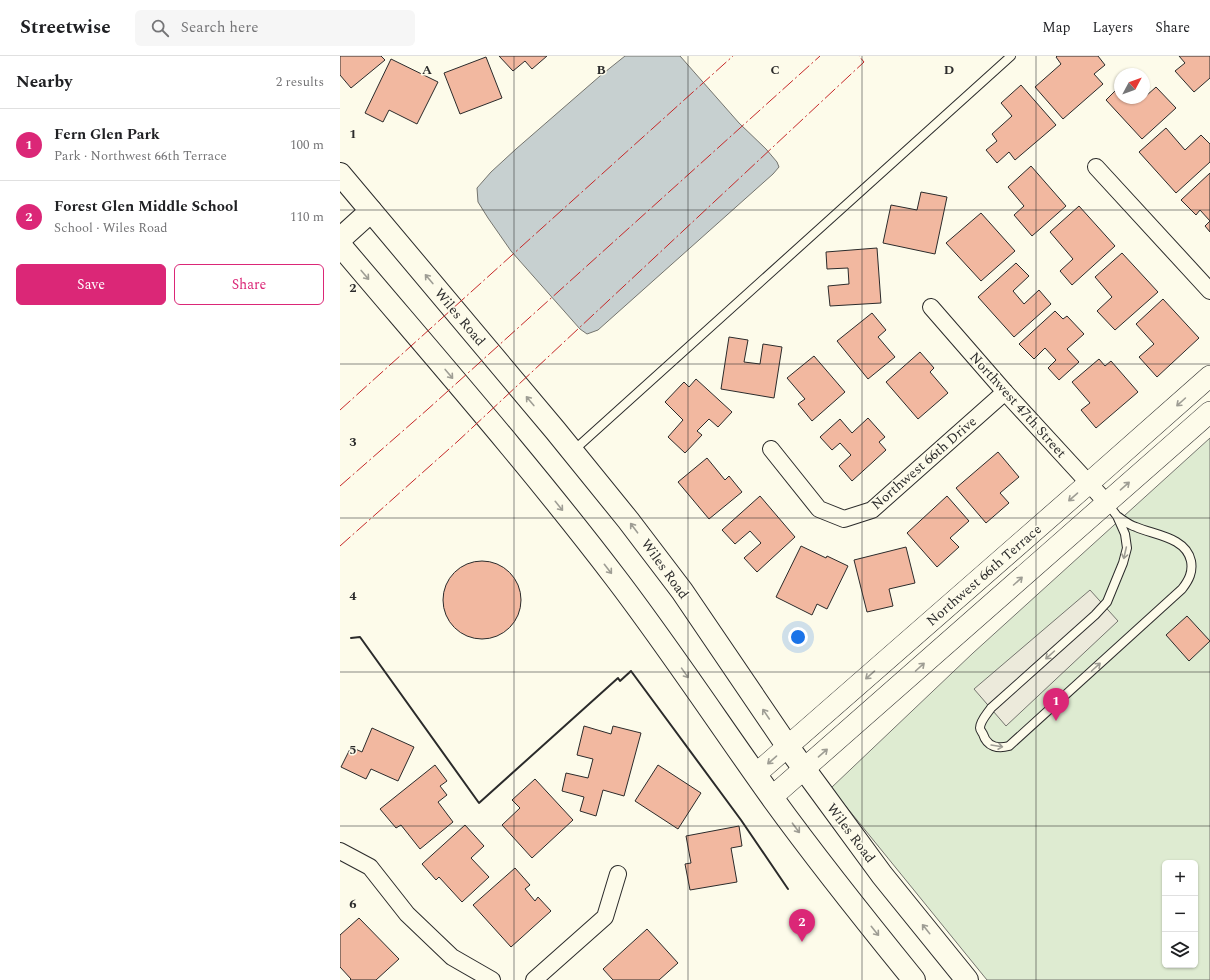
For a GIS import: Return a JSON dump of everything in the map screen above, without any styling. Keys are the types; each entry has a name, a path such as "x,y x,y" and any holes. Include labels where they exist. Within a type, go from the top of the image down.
{"main road":[{"name":"Wiles Road","path":"342,181 371,211 573,451 628,520 682,591 804,770 882,875 968,980"},
{"path":"340,239 371,211"},
{"path":"340,245 534,476 616,578 671,652 772,797 860,913 914,980"}],"street":[{"path":"1096,167 1210,291"},
{"name":"Northwest 47th Street","path":"931,307 1005,392 1112,509"},
{"name":"Northwest 66th Terrace","path":"756,774 1210,376"},
{"name":"Northwest 66th Drive","path":"771,450 819,509 844,519 872,510 1005,392"},
{"name":"Northwest 66th Terrace","path":"772,797 1112,509 1210,412"},
{"path":"340,851 370,867 407,914 452,957 492,980"},
{"path":"534,980 605,917 618,874"}],"lane":[{"path":"573,451 1011,56"},
{"path":"1112,509 1134,527 1173,541 1182,546 1190,555 1192,563 1191,574 1187,582 1182,589 1009,746 1000,748 991,746 984,739 980,728 984,718 991,708 1095,615 1107,602 1123,563 1127,548 1125,534 1112,509"}],"green space":[{"path":"1210,438 1210,980 987,980 831,788 973,653"}],"shaded area":[{"path":"625,56 680,56 739,123 766,149 777,162 779,167 598,330 587,334 580,329 511,251 478,202 477,188 491,172 516,149"},
{"path":"1090,590 1118,621 1006,726 974,689"}],"building":[{"path":"340,56 381,56 385,60 351,88 340,75"},
{"path":"499,56 547,56 532,69 525,61 513,71"},
{"path":"1098,56 1105,65 1094,74 1103,84 1063,119 1035,87 1061,64 1056,57"},
{"path":"1179,56 1210,56 1210,78 1194,92 1175,71 1185,63"},
{"path":"486,57 502,98 460,114 444,73"},
{"path":"391,59 438,82 417,124 389,110 383,122 365,113"},
{"path":"1021,85 1056,125 1015,160 1009,152 997,163 986,150 997,141 992,134 1012,116 1001,103"},
{"path":"1156,87 1176,108 1142,139 1106,100 1114,92 1114,104 1150,104 1150,92"},
{"path":"1166,128 1185,150 1201,135 1210,144 1210,162 1176,193 1139,152"},
{"path":"1031,166 1066,206 1032,236 1014,215 1024,206 1008,187"},
{"path":"1210,173 1210,221 1200,210 1196,215 1181,200"},
{"path":"921,192 947,197 935,254 883,243 891,205 917,210"},
{"path":"1079,206 1115,246 1072,285 1060,271 1073,259 1050,232"},
{"path":"981,213 1015,251 981,281 946,243"},
{"path":"1210,221 1210,232 1205,226"},
{"path":"877,248 881,303 830,306 828,286 849,284 848,268 827,269 826,252"},
{"path":"1122,253 1158,292 1115,330 1097,311 1112,297 1095,277"},
{"path":"1016,263 1029,276 1013,291 1024,304 1039,290 1051,304 1014,337 978,297"},
{"path":"1163,299 1199,338 1157,377 1139,357 1154,344 1136,324"},
{"path":"1055,311 1063,319 1067,316 1084,334 1067,349 1079,362 1059,380 1048,368 1056,360 1045,348 1034,359 1019,344"},
{"path":"872,313 886,330 878,337 895,357 868,379 837,341"},
{"path":"729,337 748,340 744,362 760,364 763,344 782,347 774,398 721,389"},
{"path":"920,352 934,368 930,372 948,393 918,419 886,382"},
{"path":"814,356 845,392 812,421 798,404 805,399 787,378"},
{"path":"1099,359 1105,366 1111,361 1138,392 1096,428 1081,410 1090,403 1072,382"},
{"path":"696,379 732,412 718,427 709,419 697,431 702,435 685,453 668,437 683,420 665,402 684,382 689,387"},
{"path":"868,418 885,437 879,442 886,450 852,481 839,466 851,455 840,443 832,450 820,437 840,419 852,433"},
{"path":"998,452 1019,477 1000,493 1009,503 986,523 956,488"},
{"path":"707,458 725,480 729,476 742,492 709,519 678,482"},
{"path":"760,496 795,537 757,572 744,558 761,543 750,531 735,544 722,530"},
{"path":"947,496 969,521 950,538 959,547 937,567 907,533"},
{"path":"801,546 826,558 827,556 848,566 827,609 817,604 812,615 776,597"},
{"path":"906,547 915,583 889,589 893,606 867,612 854,560"},
{"path":"482,561 497,564 510,572 518,585 521,600 518,615 510,628 497,636 482,639 467,636 454,628 446,615 443,600 446,585 454,572 467,564"},
{"path":"1187,616 1210,641 1189,661 1166,635"},
{"path":"584,726 611,734 613,726 641,733 624,796 603,790 596,816 580,811 584,797 562,791 566,773 588,778 593,759 577,755"},
{"path":"372,728 414,747 398,781 371,769 366,779 341,767 351,747 362,752"},
{"path":"435,765 447,781 440,786 447,795 438,802 453,822 420,849 401,825 396,828 380,809"},
{"path":"658,765 701,793 678,829 635,801"},
{"path":"535,779 573,820 532,858 502,825 520,808 512,800"},
{"path":"465,825 484,846 471,858 489,877 462,902 439,877 436,880 422,864"},
{"path":"739,826 742,846 731,848 737,882 690,890 685,864 691,863 686,836"},
{"path":"515,868 530,885 525,889 535,901 538,897 551,911 511,947 473,905"},
{"path":"359,918 399,959 376,980 350,980 351,979 340,967 340,935"},
{"path":"647,929 678,963 659,980 613,980 603,969"}],"wall":[{"path":"351,638 360,637 479,803 618,678 620,681 631,671 741,820 788,889"}],"power":[{"path":"340,410 733,56"},
{"path":"340,486 428,409 820,56"},
{"path":"340,546 458,441 864,62 859,56"}],"place":[{"name":"Fern Glen Park","path":"1056,721"},
{"name":"Forest Glen Middle School","path":"802,942"}]}
